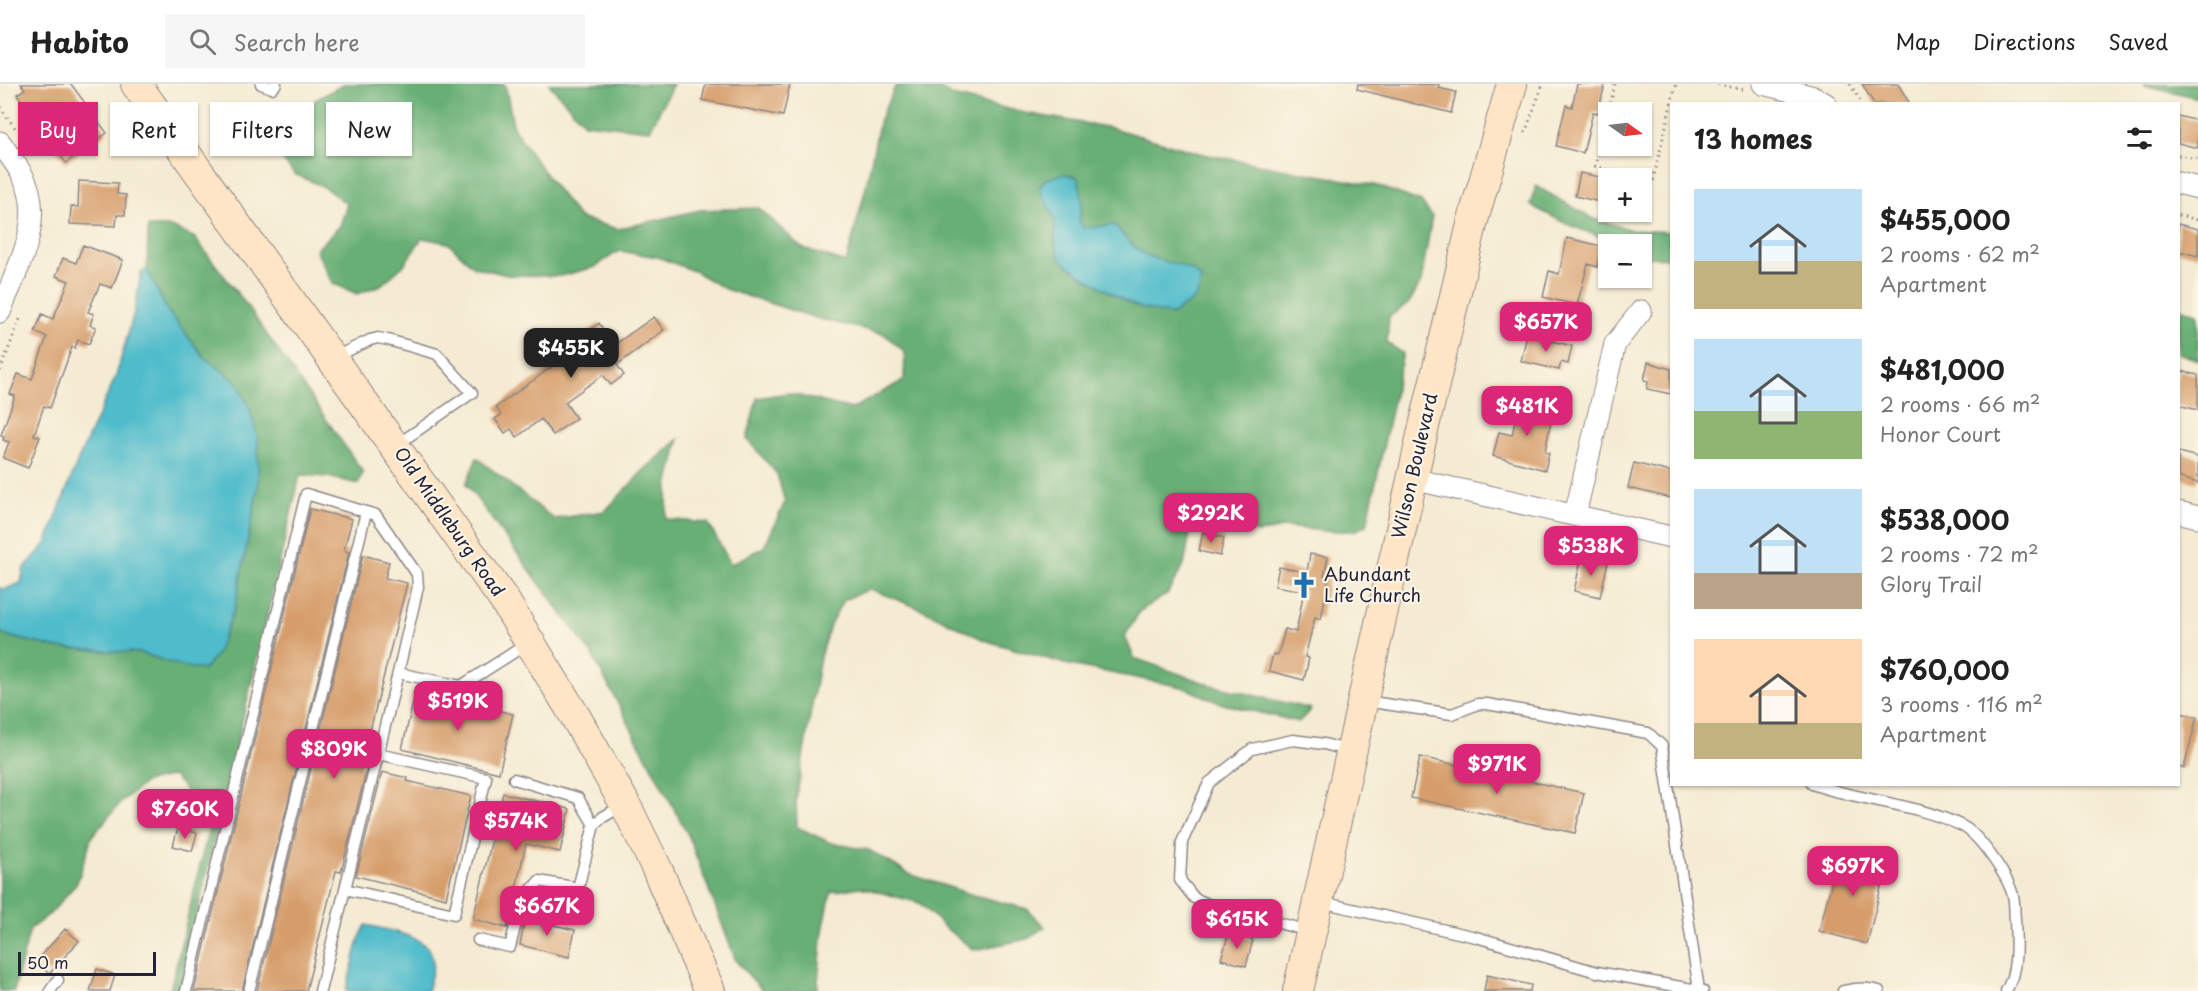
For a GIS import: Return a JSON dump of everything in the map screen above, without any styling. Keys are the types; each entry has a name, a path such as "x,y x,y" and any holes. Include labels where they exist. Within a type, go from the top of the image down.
{"main road":[{"name":"Old Middleburg Road","path":"136,84 504,600 575,716 625,804 657,869 710,991"},
{"name":"Wilson Boulevard","path":"1298,991 1412,478 1473,220 1512,84"}],"street":[{"path":"1763,84 1814,97 1823,102"},
{"path":"0,142 24,179 32,209 32,223 28,239 0,312"},
{"path":"2180,184 2198,188"},
{"path":"1575,515 1615,344 1641,311"},
{"path":"1412,478 1670,537"},
{"path":"2180,512 2198,517"}],"lane":[{"path":"261,84 272,88 276,84"},
{"path":"332,359 370,340 378,338 388,340 437,354 472,393 394,446"},
{"path":"186,991 306,494 376,515 407,557 419,579 320,991"},
{"path":"249,991 366,512"},
{"path":"398,673 461,686 530,643"},
{"path":"1363,700 1452,714 1478,704 1487,704 1648,733 1666,747 1670,776"},
{"path":"1311,932 1210,905 1194,898 1180,880 1182,842 1209,783 1252,749 1293,740 1352,751"},
{"path":"345,889 454,914 486,778 378,754"},
{"path":"514,779 578,798 594,825"},
{"path":"1671,786 1699,990"},
{"path":"1818,786 1857,798 1926,812 1965,827 1986,849 2013,895 2016,941 2012,981 2006,991"},
{"path":"478,940 510,947 521,902 539,881 578,888 594,825 625,804"},
{"path":"1318,901 1476,937 1598,972 1704,991"},
{"path":"50,991 58,980"},
{"path":"1843,991 1853,988 1870,988 1879,991"}],"path":[{"path":"1615,84 1595,166 1653,180 1670,108"},
{"path":"1672,102 1676,84"},
{"path":"1850,84 1861,102"},
{"path":"2180,155 2198,159"},
{"path":"2180,216 2198,220"}],"green space":[{"path":"344,84 505,84 514,129 579,218 618,229 700,210 759,208 802,248 846,263 865,191 880,119 895,87 900,84 931,84 953,96 1025,113 1112,128 1203,154 1378,186 1421,202 1432,216 1421,282 1409,303 1389,317 1387,343 1403,353 1367,525 1354,531 1287,527 1258,533 1203,523 1190,534 1184,565 1167,594 1140,611 1125,636 1134,658 1211,685 1311,709 1299,722 1223,704 1182,687 1065,664 984,640 926,611 870,589 843,600 830,625 820,657 796,800 797,827 831,843 869,850 909,874 970,894 1027,909 1045,927 1027,939 974,950 944,927 920,903 860,887 831,892 823,931 817,991 763,991 736,961 688,835 591,653 466,484 477,458 554,519 605,511 643,471 679,439 668,487 666,519 708,523 731,564 764,547 785,502 777,474 747,439 757,398 788,393 852,409 904,380 905,352 884,334 816,318 725,289 696,272 658,257 619,251 595,267 561,276 508,275 474,267 448,243 422,238 403,266 381,285 357,294 332,283 316,250 340,226 347,204 322,186 294,174 280,156 314,156 314,102 312,102"},
{"path":"549,84 673,84 650,130 584,123"},
{"path":"2143,84 2198,84 2198,98 2145,85"},
{"path":"1536,186 1598,220 1598,222 1632,230 1670,232 1670,258 1652,257 1652,234 1598,234 1598,236 1567,224 1530,205"},
{"path":"148,227 171,227 194,237 245,303 363,472 358,484 328,477 300,475 179,991 170,991 209,827 194,799 173,776 146,782 122,801 92,836 77,883 51,913 30,929 14,991 0,991 0,632 7,636 58,648 141,653 181,666 238,383 204,357 167,310 147,269"},
{"path":"2180,308 2198,313 2198,360 2180,354"}],"water":[{"path":"1063,174 1077,177 1082,198 1079,220 1083,228 1115,225 1129,242 1146,255 1189,269 1201,278 1196,297 1172,315 1140,308 1081,275 1061,260 1055,245 1055,220 1039,188 1044,180"},
{"path":"147,269 167,310 204,357 238,383 250,409 258,439 258,487 235,607 217,653 204,670 181,666 141,653 58,648 7,636 0,632 0,588 5,589 21,583 24,568 46,544 78,460 116,376 135,309 141,273"},
{"path":"366,925 411,937 427,947 433,962 427,991 346,991 359,939"}],"building":[{"path":"21,84 71,84 84,102 23,102 17,94 25,89"},
{"path":"706,84 790,84 783,116 702,100"},
{"path":"1358,84 1439,84 1438,88 1456,92 1451,113 1357,89"},
{"path":"1577,84 1605,84 1601,102 1598,102 1598,113 1593,112 1583,153 1556,146 1566,105 1572,107"},
{"path":"1862,84 1898,84 1909,102 1873,102"},
{"path":"2180,116 2198,121 2198,148 2180,144"},
{"path":"98,121 107,133 98,140"},
{"path":"61,156 76,156 66,163"},
{"path":"1580,173 1598,177 1598,202 1575,196"},
{"path":"79,181 118,183 117,194 126,195 125,215 117,215 116,226 70,224 71,206 78,207"},
{"path":"2180,224 2198,229 2198,256 2180,252"},
{"path":"1567,238 1598,245 1597,267 1588,264 1577,305 1543,297 1549,271 1559,274"},
{"path":"83,245 123,260 112,288 100,284 88,312 94,314 90,325 96,327 89,344 78,340 75,348 72,347 50,408 44,406 34,435 40,437 28,468 3,458 9,442 3,440 4,436 1,435 15,396 10,394 18,374 32,379 47,337 35,332 42,314 53,319 69,281 56,276 63,258 76,263"},
{"path":"654,317 664,330 617,365 624,375 611,385 603,375 565,402 576,418 553,435 541,419 517,437 511,429 505,433 495,419 501,415 496,407 574,351 570,345 599,323 614,345"},
{"path":"1527,335 1572,346 1568,364 1561,362 1559,370 1521,361"},
{"path":"1648,362 1670,369 1670,394 1647,389 1648,381 1644,380"},
{"path":"2180,370 2198,375 2198,410 2180,406"},
{"path":"1519,402 1553,410 1545,452 1549,453 1545,470 1493,456 1499,432 1512,435"},
{"path":"2180,452 2198,457 2198,483 2180,478"},
{"path":"1634,463 1670,472 1670,498 1628,488"},
{"path":"310,509 352,519 344,550 349,552 242,991 194,991"},
{"path":"1203,532 1224,538 1220,556 1199,551"},
{"path":"1310,554 1328,557 1324,576 1329,577 1321,619 1315,617 1305,657 1309,658 1304,680 1269,671 1273,654 1278,655 1285,629 1296,632 1304,591 1275,586 1279,567 1307,572"},
{"path":"363,555 389,562 385,578 407,583 361,767 367,768 341,872 336,871 306,991 257,991"},
{"path":"1582,556 1608,562 1600,597 1574,591"},
{"path":"416,690 513,714 499,773 402,749"},
{"path":"2180,713 2197,717 2184,768 2180,767"},
{"path":"1420,757 1584,793 1575,833 1411,798"},
{"path":"382,772 408,778 407,781 471,796 446,898 356,876"},
{"path":"503,793 570,809 560,852 526,844 507,928 473,919"},
{"path":"178,828 197,833 192,851 173,846"},
{"path":"1840,851 1887,863 1867,944 1819,931"},
{"path":"525,918 575,930 569,957 520,945"},
{"path":"65,929 79,941 49,974 36,961"},
{"path":"1229,933 1253,940 1246,966 1221,959"},
{"path":"97,969 115,975 110,991 90,991"},
{"path":"1487,975 1531,985 1530,991 1484,991"}],"place":[{"name":"Abundant Life Church","path":"1304,585"}]}
